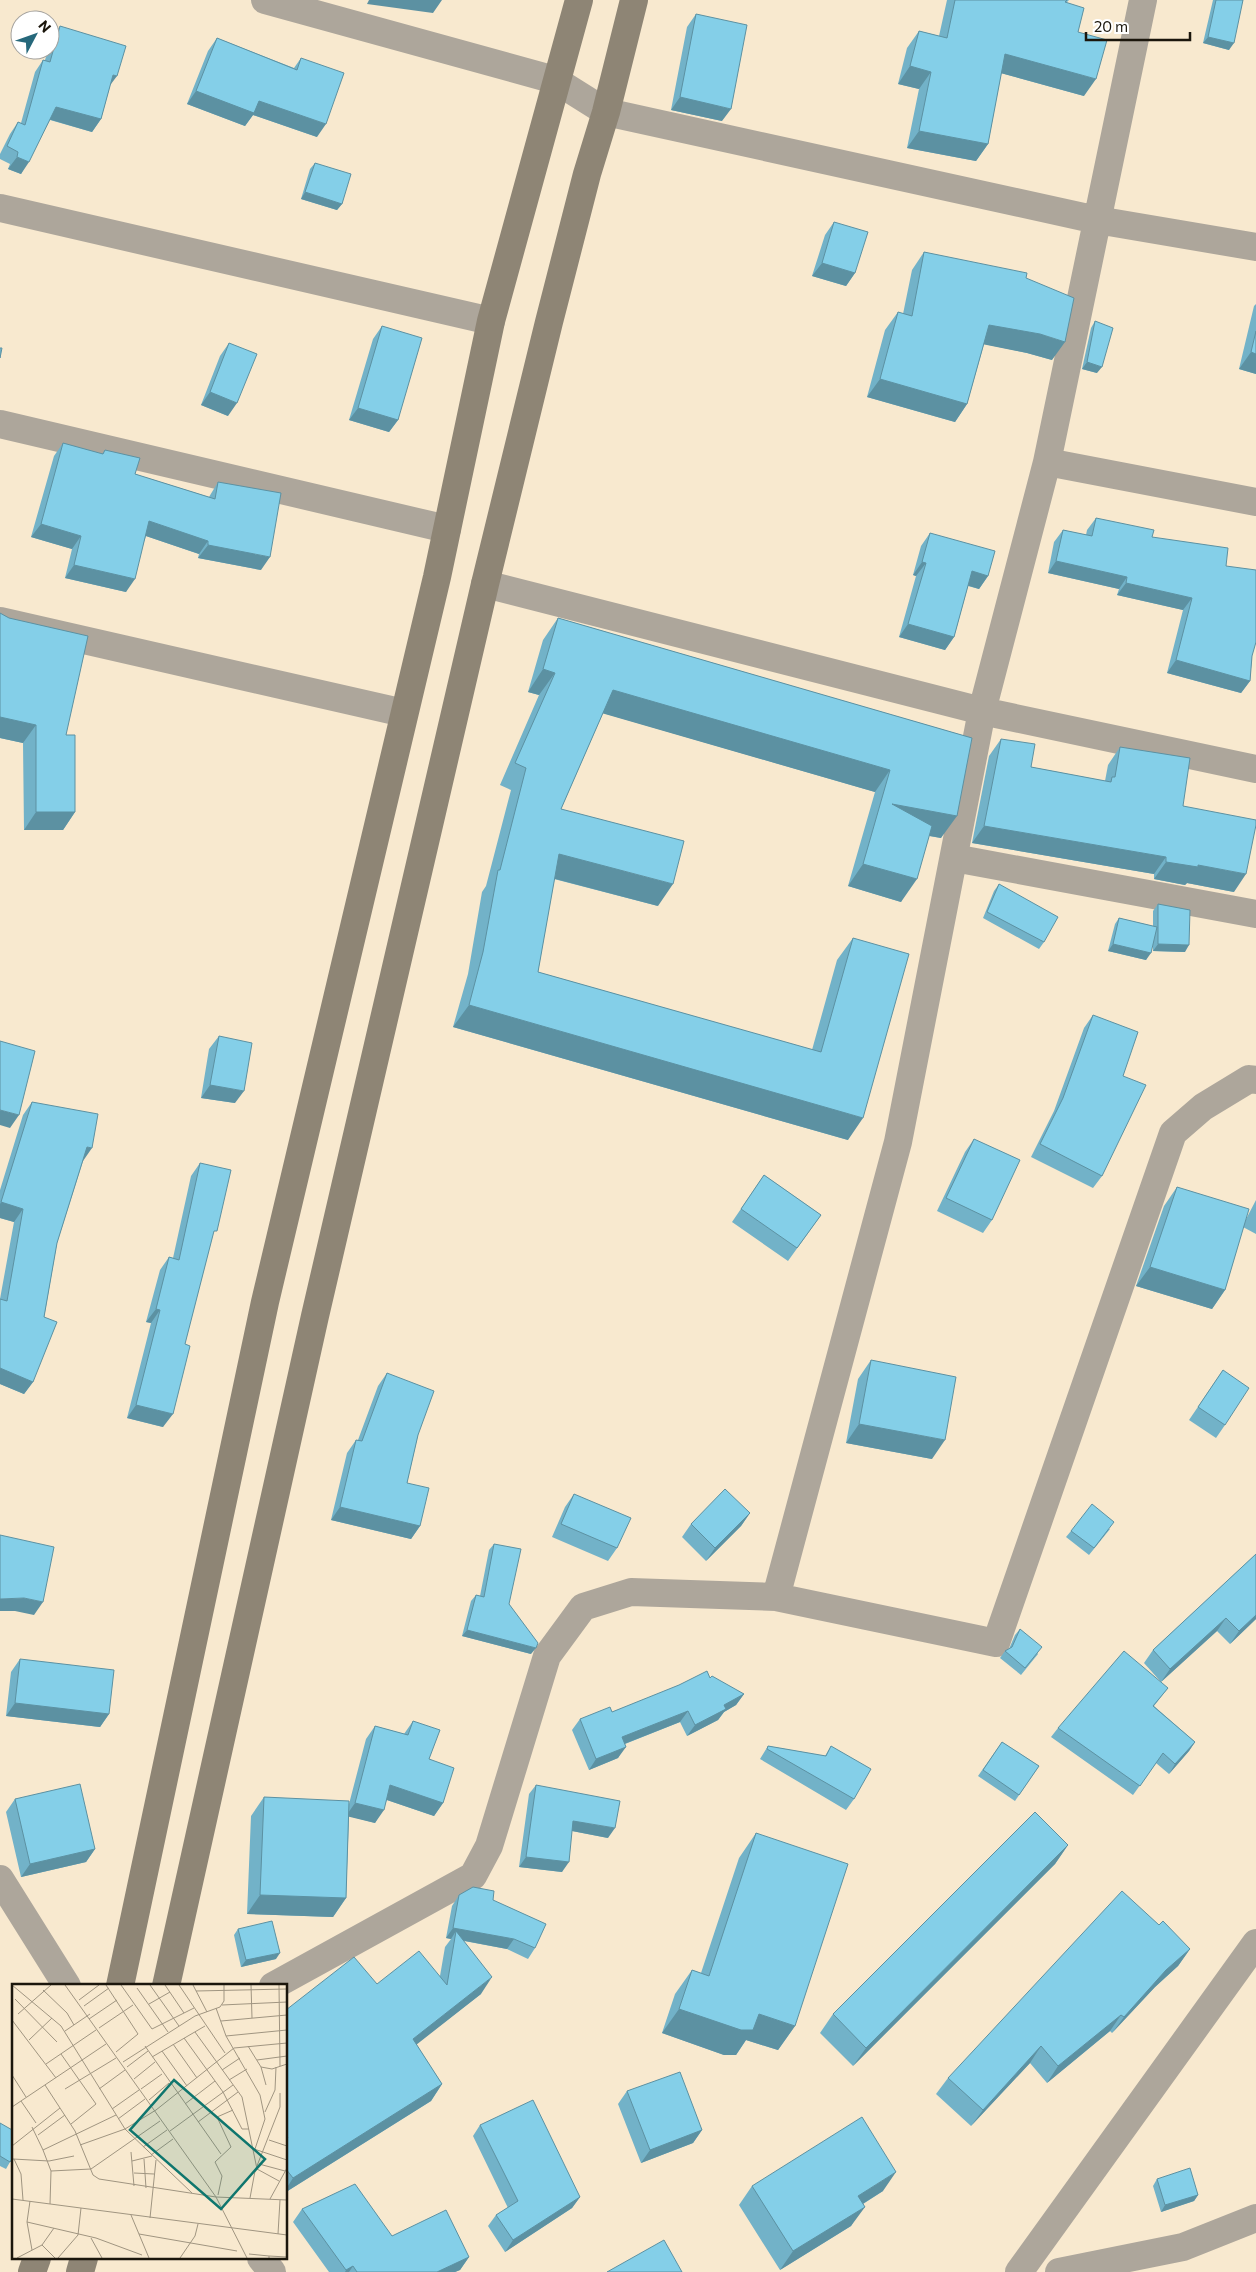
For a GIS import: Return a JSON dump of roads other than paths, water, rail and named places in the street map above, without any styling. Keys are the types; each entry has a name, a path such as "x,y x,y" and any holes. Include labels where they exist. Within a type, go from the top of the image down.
{"main road":[{"path":"120,1984 265,1302 437,577 492,321 555,80 578,0"},
{"path":"166,1984 315,1316 485,584 587,174 606,112 634,0"},
{"path":"32,2272 36,2260"}],"street":[{"path":"265,0 555,80 606,112 1097,220 1256,247"},
{"path":"776,1597 898,1142 982,711 1047,462 1143,0"},
{"path":"0,208 492,321"},
{"path":"0,424 447,529"},
{"path":"1047,462 1256,502"},
{"path":"485,584 982,711 1256,768"},
{"path":"0,621 404,713"},
{"path":"954,858 1256,914"},
{"path":"277,1984 473,1876 489,1846 547,1656 584,1607 631,1592 776,1597 996,1643 1174,1133 1203,1107 1249,1078 1256,1080"},
{"path":"0,1879 66,1984"},
{"path":"1019,2272 1253,1959"},
{"path":"1059,2272 1117,2266 1183,2247 1256,2218"},
{"path":"263,2260 272,2272"}]}
